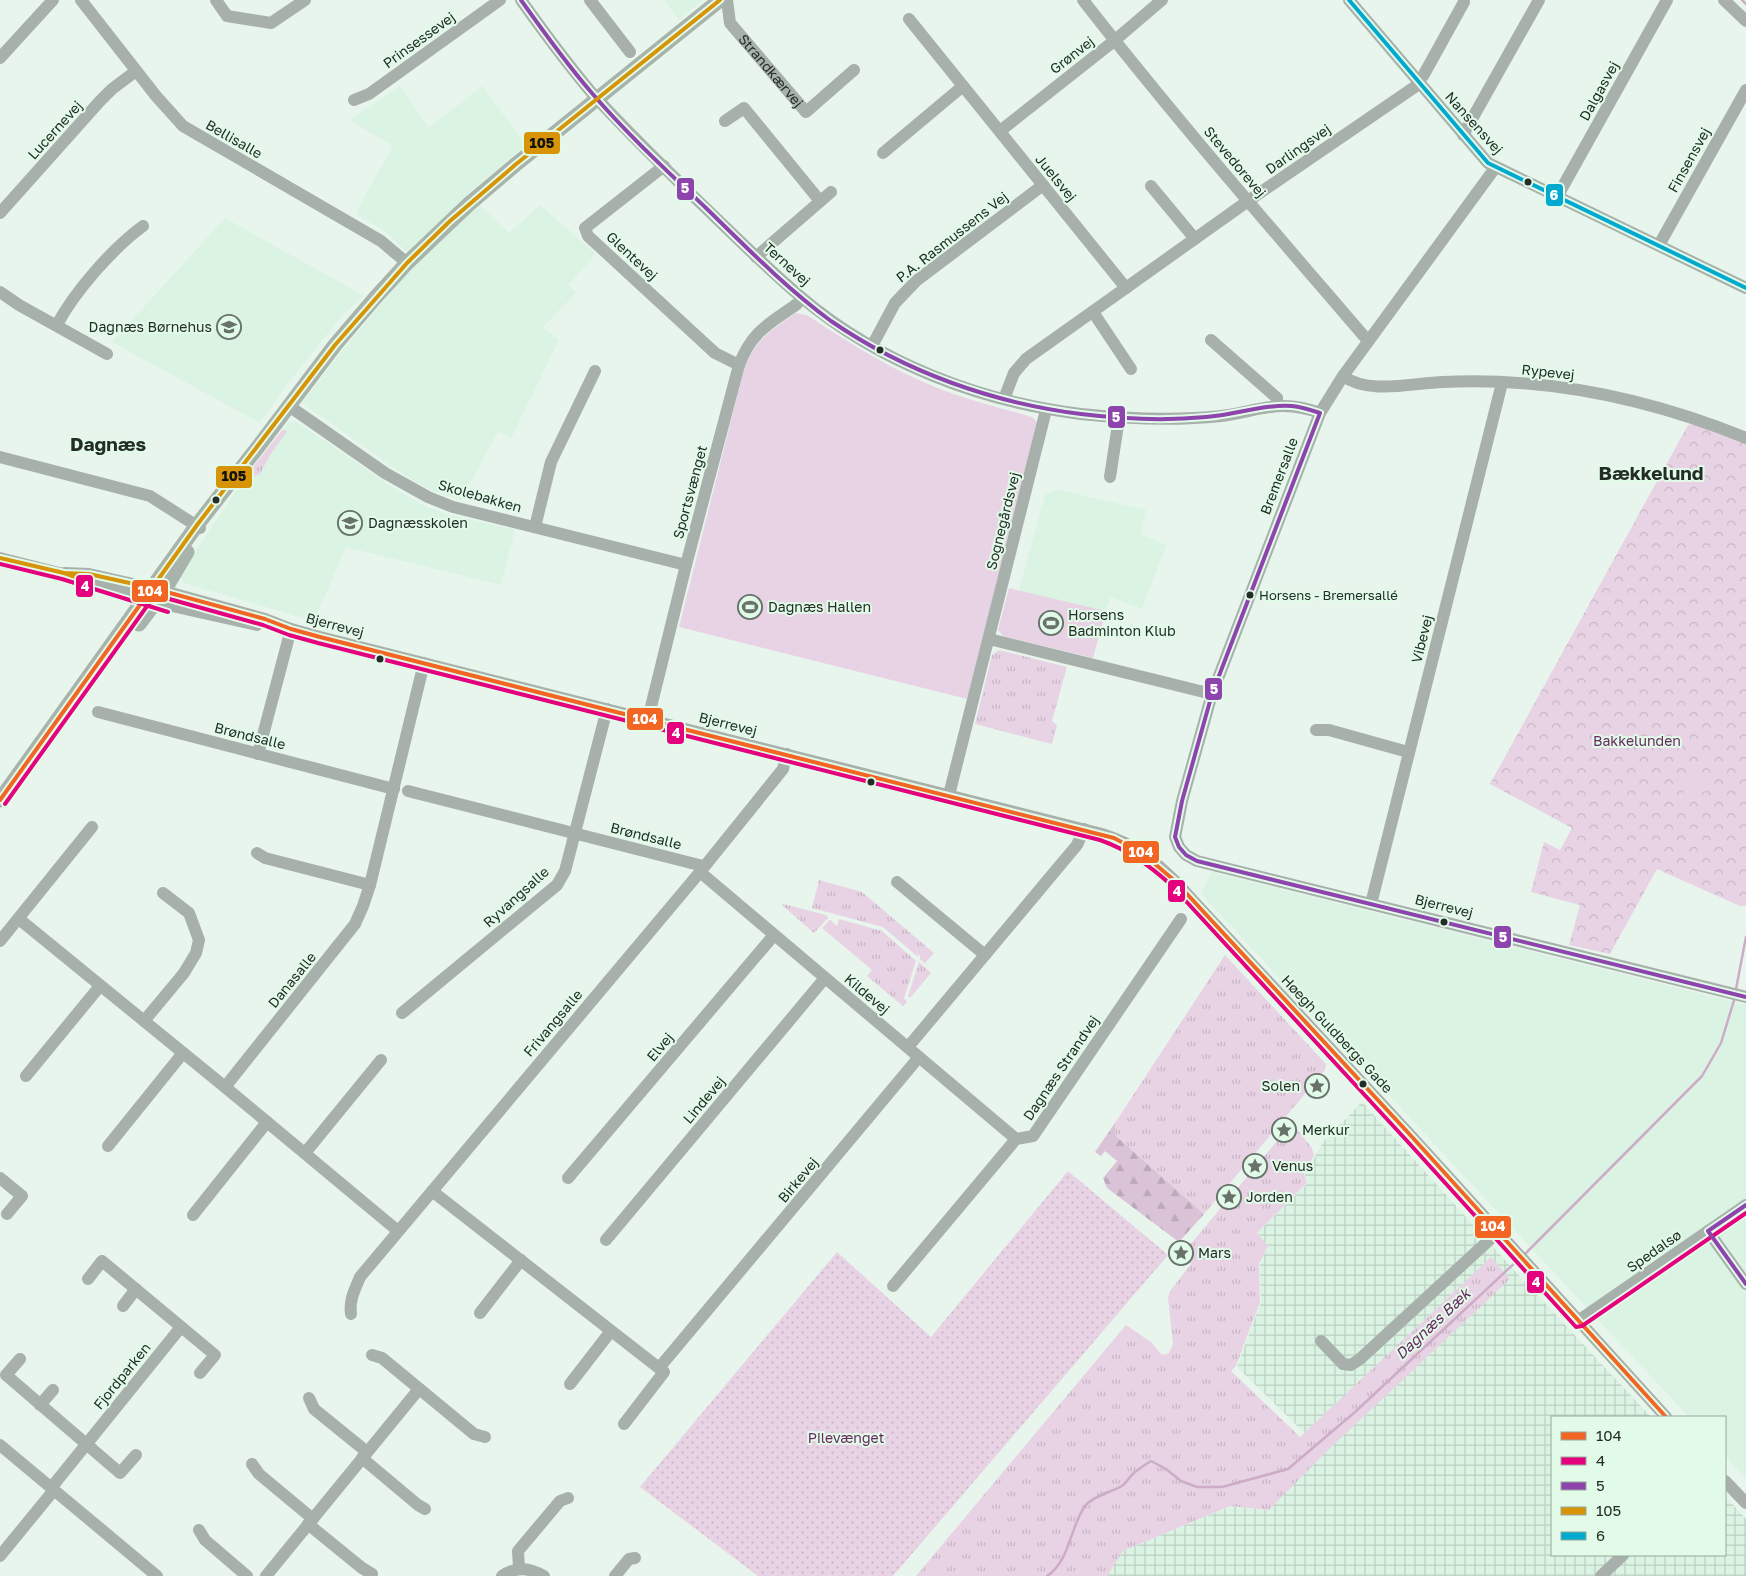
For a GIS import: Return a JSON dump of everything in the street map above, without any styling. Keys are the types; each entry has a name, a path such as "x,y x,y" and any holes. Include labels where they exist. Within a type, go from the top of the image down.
{"main road":[{"path":"0,800 154,594 217,501 334,345 407,263 469,204 720,0"}],"street":[{"path":"0,58 53,0"},
{"name":"Bellisalle","path":"81,0 136,71 183,126 381,241 407,263"},
{"path":"216,0 228,16 271,23 305,0"},
{"name":"Prinsessevej","path":"354,100 369,94 500,0"},
{"name":"Ternevej","path":"521,0 550,41 598,99 756,257 802,298 872,346 902,362 951,382 1046,410 1119,418 1171,419 1222,416 1277,406 1294,406 1320,413"},
{"path":"590,0 630,52"},
{"name":"Strandkærvej","path":"727,0 730,23 806,112 854,70"},
{"name":"Stevedorevej","path":"1082,0 1248,201 1368,341"},
{"name":"Grønvej","path":"1000,131 1114,41 1162,0"},
{"name":"Nansensvej","path":"1349,0 1488,164 1660,245 1746,288"},
{"path":"1463,134 1539,0"},
{"name":"Dalgasvej","path":"1557,197 1667,0"},
{"path":"1724,0 1746,21"},
{"path":"1418,82 1464,2"},
{"name":"Juelsvej","path":"909,19 1126,288"},
{"name":"Lucernevej","path":"0,213 100,101 112,89 136,71"},
{"name":"Darlingsvej","path":"1004,399 1014,373 1026,359 1418,82"},
{"path":"883,153 963,86"},
{"name":"Finsensvej","path":"1660,245 1746,90"},
{"path":"725,121 744,108 820,201"},
{"name":"Glentevej","path":"664,166 585,228 588,236 715,353 739,366"},
{"name":"Bremersalle","path":"1175,837 1182,801 1212,694 1320,413 1368,341 1495,168"},
{"name":"P.A. Rasmussens Vej","path":"872,346 895,303 916,281 1043,185"},
{"path":"1151,186 1195,239"},
{"path":"756,257 832,192"},
{"path":"57,325 78,292 126,238 143,226"},
{"path":"0,292 19,305 107,354"},
{"name":"Sportsvænget","path":"648,719 686,565 745,349 758,332 798,304 802,298"},
{"path":"1093,312 1131,369"},
{"path":"1211,340 1276,398 1277,406"},
{"path":"535,527 551,462 595,371"},
{"name":"Rypevej","path":"1343,376 1349,380 1380,388 1444,382 1502,383 1608,395 1674,411 1746,438"},
{"name":"Vibevej","path":"1371,904 1502,383"},
{"name":"Skolebakken","path":"289,406 385,472 428,497 454,506 686,565"},
{"name":"Sognegårdsvej","path":"949,795 1046,410"},
{"path":"1110,477 1119,418"},
{"path":"0,457 150,496 199,527"},
{"name":"Bjerrevej","path":"0,558 265,619 291,629 1084,829 1123,841 1152,859"},
{"path":"258,754 291,629"},
{"path":"989,639 1212,694"},
{"name":"Danasalle","path":"225,1087 355,924 370,885 424,663"},
{"name":"Ryvangsalle","path":"402,1013 557,885 565,871 576,834 607,709"},
{"name":"Brøndsalle","path":"98,712 394,789"},
{"path":"1316,730 1329,730 1408,752"},
{"name":"Frivangsalle","path":"351,1314 350,1306 360,1277 783,769 787,754"},
{"name":"Brøndsalle","path":"408,791 576,834 701,869"},
{"path":"0,942 92,827"},
{"path":"908,1047 1077,845 1084,829"},
{"name":"Bjerrevej","path":"1175,837 1186,855 1196,860 1746,997"},
{"path":"258,853 264,858 370,885"},
{"name":"Høegh Guldbergs Gade","path":"1152,859 1513,1247 1665,1416"},
{"name":"Kildevej","path":"701,869 774,935 1016,1139"},
{"path":"897,882 985,955"},
{"path":"144,1021 184,973 196,953 199,940 189,913 163,893"},
{"path":"19,918 398,1231"},
{"name":"Dagnæs Strandvej","path":"893,1286 1016,1139 1033,1136 1181,919"},
{"name":"Elvej","path":"568,1178 774,935"},
{"name":"Lindevej","path":"606,1240 825,978"},
{"path":"26,1076 100,986"},
{"path":"108,1146 183,1053"},
{"name":"Birkevej","path":"659,1368 919,1057"},
{"path":"305,1153 381,1060"},
{"path":"193,1215 267,1122"},
{"path":"0,1178 22,1196 8,1214"},
{"path":"432,1191 664,1372 624,1424"},
{"name":"Spedalsø","path":"1578,1321 1746,1205"},
{"path":"1321,1341 1343,1364 1351,1365 1360,1360 1498,1231"},
{"path":"1708,1232 1746,1284"},
{"path":"88,1279 102,1260 215,1355 200,1373"},
{"path":"480,1313 521,1260"},
{"path":"123,1306 136,1290"},
{"name":"Fjordparken","path":"0,1556 86,1444 181,1327"},
{"path":"570,1384 611,1331"},
{"path":"372,1355 382,1358 474,1434 484,1437"},
{"path":"20,1358 6,1375 120,1473 136,1455"},
{"path":"266,1576 419,1389"},
{"path":"40,1404 53,1390"},
{"path":"309,1398 314,1409 418,1505 425,1509"},
{"path":"0,1445 157,1576"},
{"path":"252,1464 259,1474 362,1568 372,1574"},
{"path":"1726,1482 1746,1503"},
{"path":"519,1568 518,1551 560,1501 568,1498"},
{"path":"199,1530 205,1540 247,1576"},
{"path":"1601,1576 1623,1556"},
{"path":"615,1576 629,1559 635,1558"},
{"path":"502,1576 519,1568 532,1570 544,1576"}],"shaded area":[{"path":"664,0 703,0 679,20"},
{"path":"400,86 429,128 482,86 526,145 468,194 509,233 540,205 596,254 568,285 576,293 543,327 559,340 511,438 498,432 461,500 430,490 406,476 302,403 337,357 417,261 382,229 355,214 393,146 349,120"},
{"name":"Dagnæs Børnehus","path":"225,218 364,296 344,313 286,386 260,423 112,342"},
{"name":"Dagnæsskolen","path":"294,421 398,491 425,506 446,514 515,530 501,585 346,547 314,621 184,583 181,578 197,549 219,516 247,475 283,429 288,423"},
{"path":"1059,490 1146,510 1141,534 1166,545 1142,609 1110,597 1106,611 1019,591 1045,495"},
{"path":"1211,872 1746,1005 1746,1479 1726,1457 1726,1416 1688,1416 1201,894"},
{"path":"1362,1102 1514,1270 1650,1416 1551,1416 1551,1556 1726,1556 1726,1497 1746,1519 1746,1576 1107,1576 1123,1551 1231,1506 1269,1510 1325,1453 1237,1367 1261,1302 1260,1265 1268,1246 1257,1233 1308,1183 1305,1175 1323,1142"}],"green space":[{"path":"796,313 807,315 861,350 919,380 961,396 1032,417 1037,422 967,699 679,627 744,369 754,350 765,336"},
{"name":"Bakkelunden","path":"1695,424 1746,444 1746,906 1740,906 1657,869 1610,954 1569,945 1580,905 1531,892 1544,842 1560,850 1572,828 1490,784 1688,425"},
{"path":"283,429 288,430 270,455 260,474 252,477 247,475"},
{"path":"1009,588 1106,611 1093,658 1003,636 998,630"},
{"path":"999,650 1067,667 1052,721 1057,725 1052,744 975,724 992,655"},
{"path":"1705,776 1709,790 1685,797 1681,782"},
{"path":"819,880 862,892 934,953 925,963 929,967 920,959 916,952 918,957 883,927 812,908"},
{"path":"783,904 826,915 828,918 814,933"},
{"path":"839,919 882,931 916,961 904,998 907,1002 903,1006 867,976 872,970 822,928 830,920 837,926"},
{"path":"1225,955 1326,1064 1325,1070 1204,1214 1116,1136 1115,1123"},
{"path":"919,962 931,973 910,998 908,996"},
{"path":"1115,1123 1116,1136 1204,1214 1179,1242 1107,1188 1103,1178 1117,1161 1105,1151 1101,1156 1095,1152"},
{"path":"1292,1123 1312,1148 1314,1155 1304,1174 1307,1183 1257,1233 1268,1246 1259,1264 1260,1302 1236,1366 1231,1371 1300,1437 1491,1257 1510,1279 1325,1453 1269,1510 1230,1506 1123,1551 1107,1576 916,1576 1126,1325 1151,1342 1162,1355 1169,1353 1173,1344 1168,1298 1170,1291 1191,1264 1189,1246"},
{"name":"Pilevænget","path":"1068,1171 1168,1255 893,1576 758,1576 640,1487 837,1252 931,1337"}],"waterway":[{"path":"1742,0 1746,4"},
{"name":"Dagnæs Bæk","path":"1736,989 1746,937"},
{"name":"Dagnæs Bæk","path":"1525,1254 1702,1076 1721,1043 1735,997"},
{"name":"Dagnæs Bæk","path":"1047,1576 1061,1562 1085,1506 1097,1497 1122,1486 1135,1472 1151,1461 1166,1469 1181,1481 1197,1487 1222,1487 1288,1469 1355,1412 1519,1259"}],"transit line":[{"name":"5","path":"521,0 591,92 662,166 798,295 831,321 889,356 919,370 983,393 1015,402 1081,414 1175,419 1217,416 1281,406 1299,407 1320,413 1212,694 1182,801 1175,837 1179,847 1186,855 1197,861 1746,997"},
{"name":"105","path":"64,573 89,574 152,588 197,525 335,345 407,263 450,221 515,165 720,0"},
{"name":"6","path":"1349,0 1488,163 1746,288"},
{"name":"105","path":"0,558 64,573 90,582"},
{"name":"4","path":"0,564 62,579 168,612"},
{"name":"104","path":"0,800 152,588 265,619 320,637 1114,838 1142,853 1175,881 1413,1138 1665,1416"},
{"name":"4","path":"5,804 155,595 263,625 318,643 1100,840 1120,848 1155,871 1171,885 1576,1327 1582,1326 1746,1213"},
{"name":"5","path":"1746,1205 1708,1231 1746,1284"}],"place":[{"name":"Dagnæs Børnehus","path":"229,327"},
{"name":"Dagnæsskolen","path":"350,523"},
{"name":"Horsens - Bremersallé","path":"1250,595"},
{"name":"Dagnæs Hallen","path":"750,607"},
{"name":"Horsens Badminton Klub","path":"1051,623"},
{"name":"Solen","path":"1317,1086"},
{"name":"Merkur","path":"1284,1130"},
{"name":"Venus","path":"1255,1166"},
{"name":"Jorden","path":"1229,1197"},
{"name":"Mars","path":"1181,1253"}],"district":[{"name":"Dagnæs","path":"108,444"},
{"name":"Bækkelund","path":"1651,473"}]}
